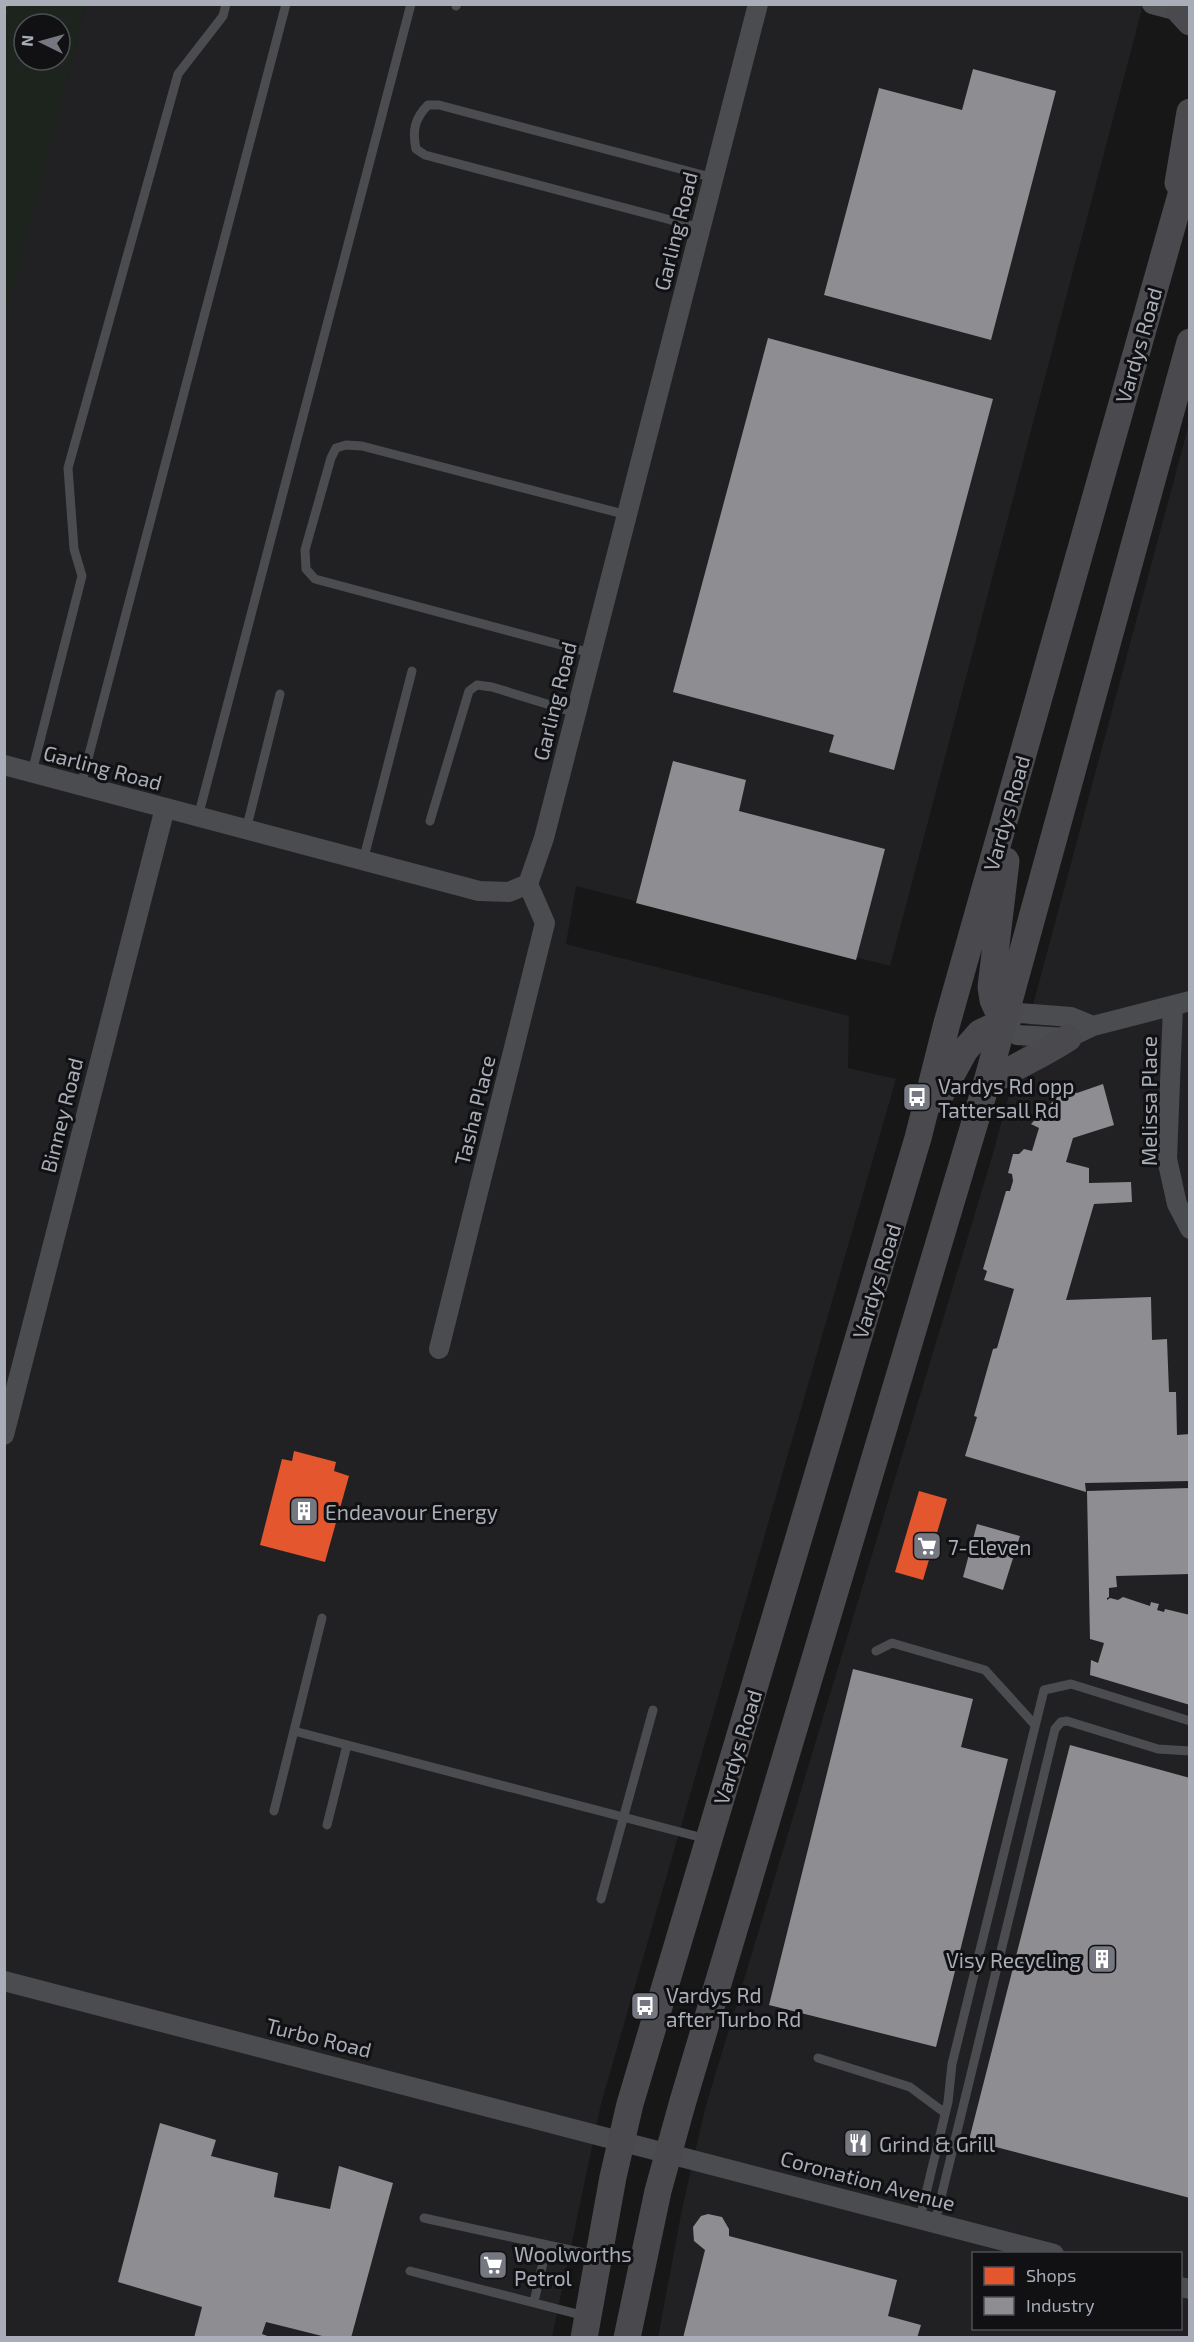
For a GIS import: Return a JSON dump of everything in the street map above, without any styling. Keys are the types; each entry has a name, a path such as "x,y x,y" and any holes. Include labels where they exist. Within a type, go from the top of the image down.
{"main road":[{"name":"Vardys Road","path":"1172,225 1185,128 1190,112"},
{"name":"Vardys Road","path":"586,2327 621,2141 918,1138 947,1023 1190,163"},
{"path":"627,2337 668,2152 986,1085 1190,342"},
{"path":"1003,1022 993,1000 992,987 1016,777"},
{"path":"918,1138 965,1050 980,1033 1003,1022"},
{"path":"986,1085 1011,1068 1044,1054 1068,1038"}],"street":[{"name":"Garling Road","path":"4,765 479,891 508,892 528,884 544,838 758,4"},
{"path":"1152,4 1187,13"},
{"name":"Binney Road","path":"4,1435 165,808"},
{"name":"Tasha Place","path":"439,1349 545,923 528,884"},
{"path":"1093,1026 1071,1017 1019,1013 1003,1022 1017,1035 1068,1038 1093,1026 1181,1004"},
{"name":"Melissa Place","path":"1181,1004 1167,1159 1177,1204 1190,1229"},
{"name":"Turbo Road","path":"4,1981 668,2152"},
{"name":"Coronation Avenue","path":"668,2152 1050,2252"}],"lane":[{"path":"32,772 81,576 74,549 68,468 178,74 223,16 226,4"},
{"path":"81,785 286,4"},
{"path":"198,817 411,4"},
{"path":"701,228 425,155 416,149 413,135 418,115 428,105 439,105 714,178"},
{"path":"591,653 315,579 306,569 305,550 331,458 336,448 346,445 362,446 627,515"},
{"path":"363,861 412,671"},
{"path":"430,821 469,691 477,685 492,687 576,713"},
{"path":"246,830 280,694"},
{"path":"274,1811 322,1618"},
{"path":"876,1651 892,1643 985,1670 1035,1725"},
{"path":"927,2220 951,2064 1044,1690 1071,1684 1190,1721"},
{"path":"601,1899 652,1710"},
{"path":"927,2220 1054,1729 1061,1722 1067,1721 1158,1749 1190,1752"},
{"path":"294,1731 709,1839"},
{"path":"327,1825 347,1745"},
{"path":"818,2058 910,2087 945,2113"},
{"path":"424,2218 598,2256"},
{"path":"534,2302 547,2245"},
{"path":"410,2271 534,2302 586,2327"}],"path":[{"path":"4,14 6,4"}],"shaded area":[{"path":"4,5 86,5 72,59 72,12 12,12 12,72 69,72 5,318"},
{"path":"86,5 1143,5 890,966 576,886 566,944 849,1016 848,1068 896,1079 601,2104 552,2337 5,2337 4,318 68,72 72,72 72,58"},
{"path":"1189,424 1189,2337 658,2338 682,2209 705,2109 994,1150"}],"building: Shops":[{"name":"Endeavour Energy","path":"294,1451 336,1462 334,1471 349,1476 325,1562 260,1545 282,1459 292,1461"},
{"path":"919,1491 947,1499 923,1580 895,1572"}],"building: Industry":[{"path":"973,69 1056,91 991,340 824,295 879,88 962,110"},
{"path":"768,338 993,399 894,770 829,752 834,735 673,692"},
{"path":"673,761 746,780 739,811 885,849 856,960 636,903"},
{"path":"1103,1084 1114,1125 1073,1138 1066,1162 1089,1168 1089,1183 1131,1182 1132,1202 1094,1204 1066,1300 1151,1297 1152,1340 1167,1339 1169,1392 1176,1392 1177,1435 1190,1434 1190,1481 1085,1483 1086,1492 965,1456 993,1349 997,1348 1014,1289 984,1280 987,1271 983,1269 1006,1191 1010,1191 1013,1181 1012,1174 1008,1173 1013,1154 1019,1154 1024,1149 1032,1151 1039,1128 1031,1124 1065,1089 1077,1093"},
{"path":"1190,1488 1190,1574 1116,1576 1117,1587 1109,1588 1107,1600 1110,1598 1118,1600 1123,1597 1150,1606 1151,1602 1159,1604 1157,1610 1164,1612 1165,1609 1190,1615 1190,1705 1090,1675 1091,1660 1098,1663 1104,1643 1090,1639 1087,1491"},
{"path":"977,1524 1020,1536 1003,1590 963,1577"},
{"path":"853,1669 973,1699 961,1747 1008,1759 936,2047 769,2005"},
{"name":"Visy Recycling","path":"1070,1745 1190,1778 1190,2198 969,2140"},
{"path":"160,2123 216,2140 211,2156 278,2173 274,2197 330,2209 339,2166 393,2183 351,2338 330,2338 266,2322 262,2334 273,2338 194,2338 202,2307 118,2282"},
{"path":"708,2214 722,2217 729,2229 729,2236 897,2280 888,2316 921,2325 917,2338 683,2338 705,2250 694,2241 693,2227 701,2216"}],"place":[{"name":"Vardys Rd opp Tattersall Rd","path":"917,1097"},
{"name":"Endeavour Energy","path":"304,1511"},
{"name":"7-Eleven","path":"927,1546"},
{"name":"Visy Recycling","path":"1102,1959"},
{"name":"Vardys Rd after Turbo Rd","path":"645,2006"},
{"name":"Grind & Grill","path":"858,2143"},
{"name":"Woolworths Petrol","path":"493,2265"}]}
